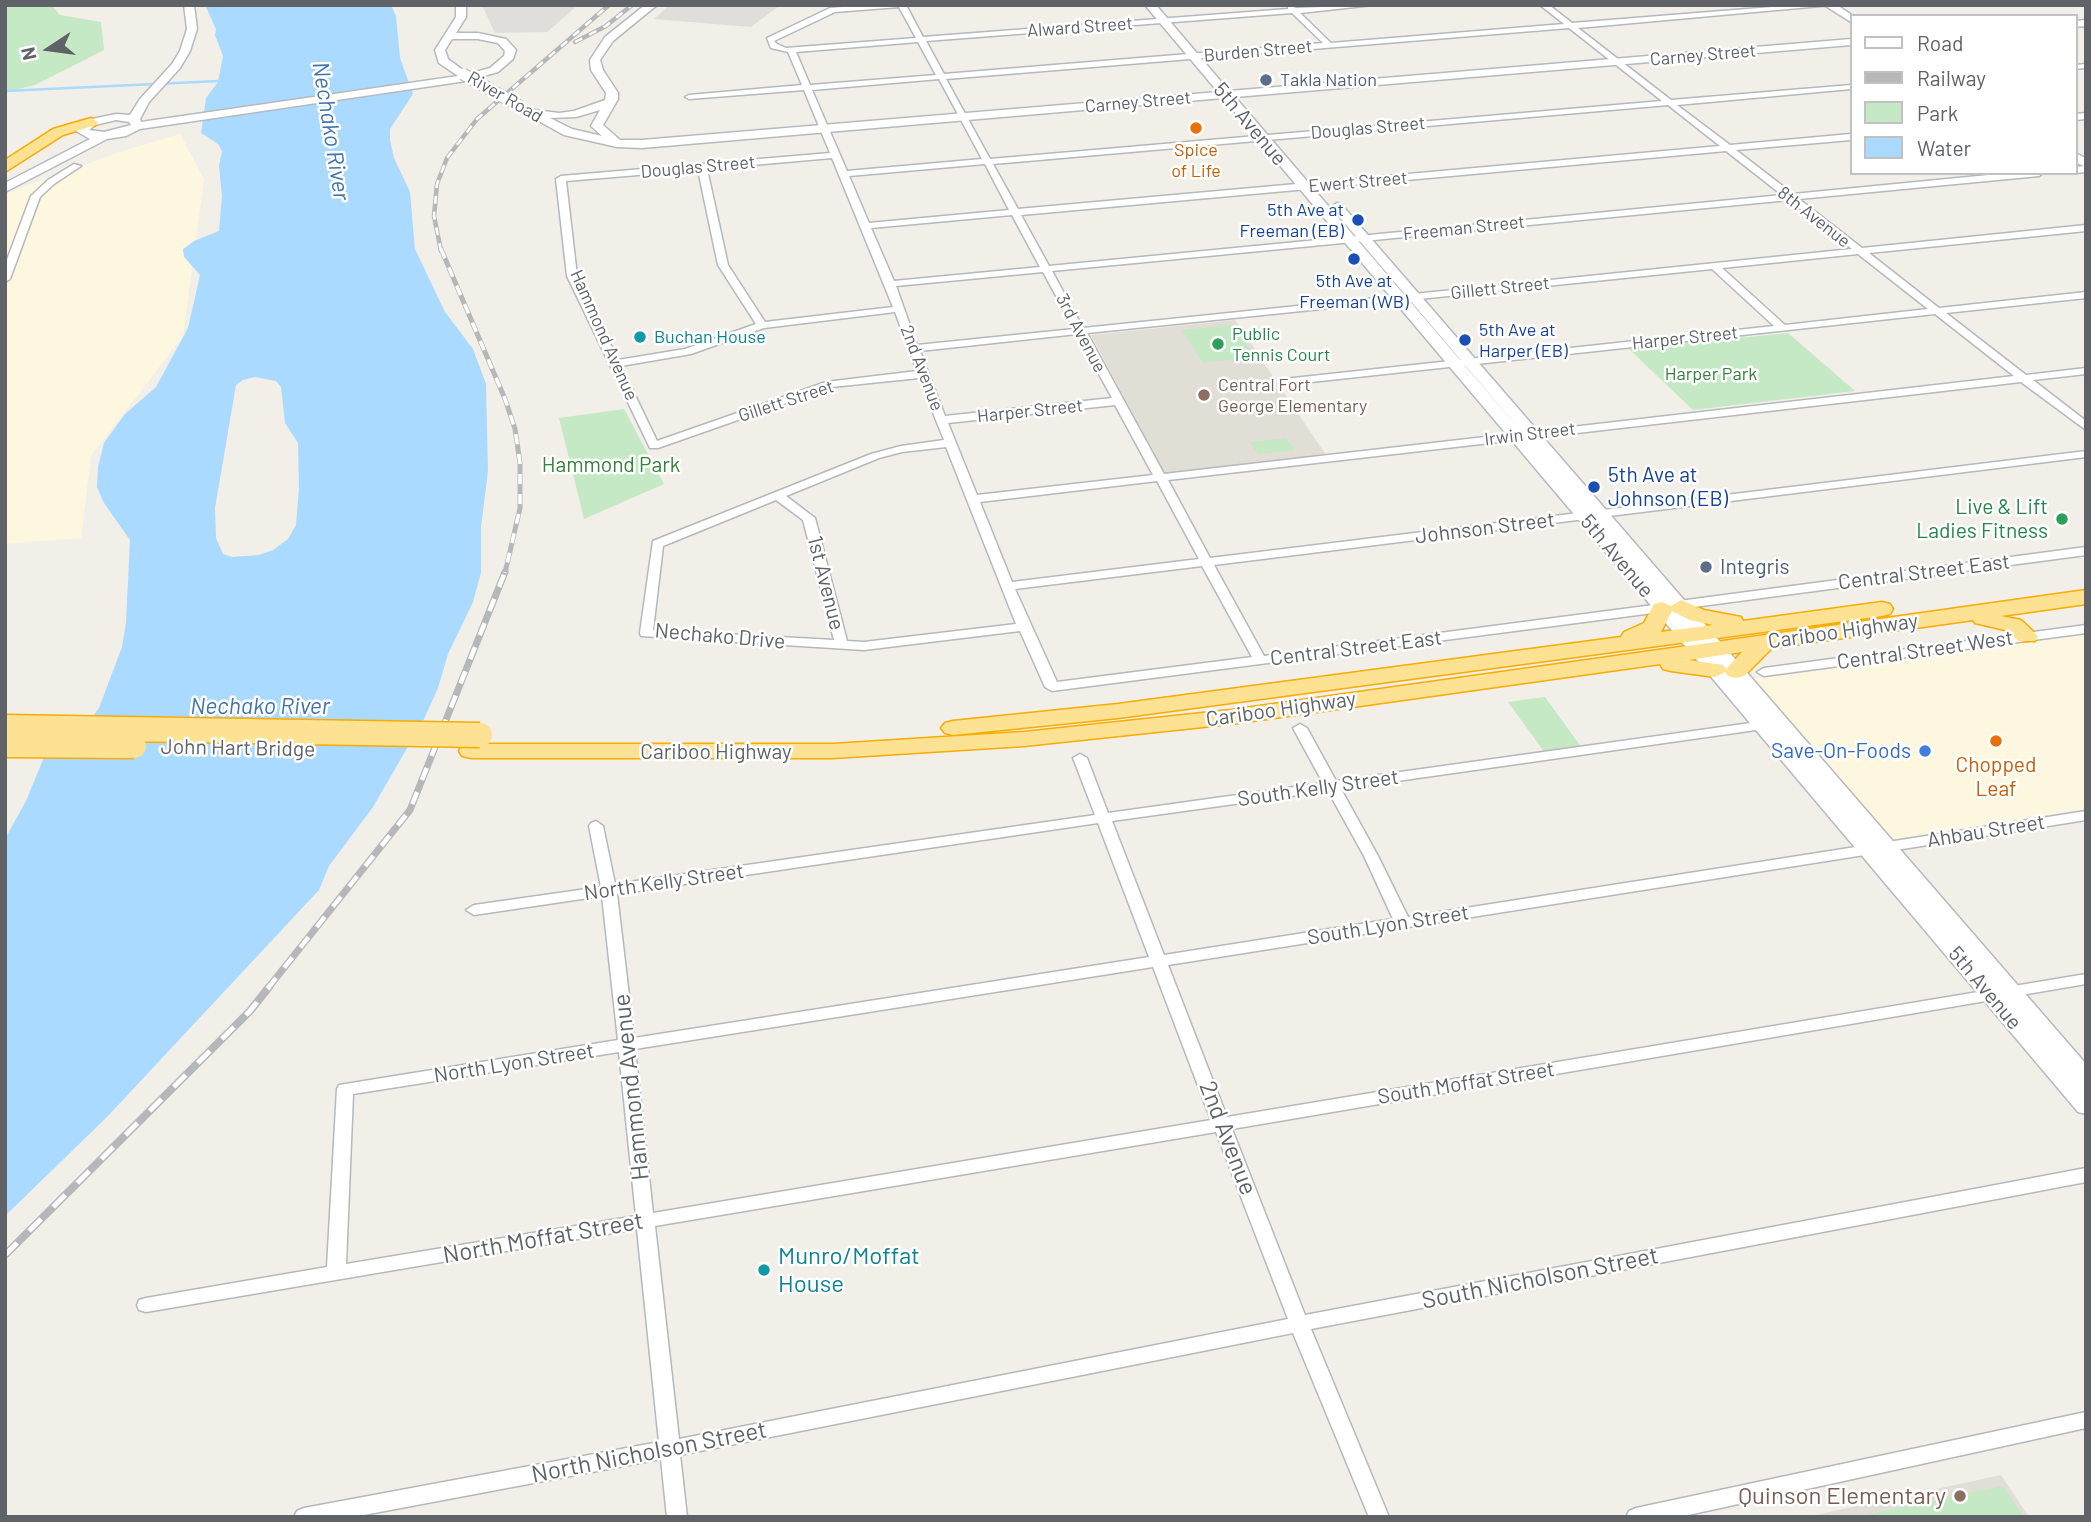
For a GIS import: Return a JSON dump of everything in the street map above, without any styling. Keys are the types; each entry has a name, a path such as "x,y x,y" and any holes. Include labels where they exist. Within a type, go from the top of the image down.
{"highway":[{"path":"5,167 58,132 90,128"},
{"name":"Cariboo Highway","path":"476,743 695,753 833,751 945,745 1231,717 1437,688 1520,682 1671,664 1761,634 1978,596 2086,582"},
{"path":"1709,650 1927,613 1978,596"},
{"name":"Cariboo Highway","path":"1761,634 1943,617 2086,597"},
{"path":"1611,644 1653,627 1671,607 1761,634"},
{"path":"1943,617 2006,622 2027,636"},
{"path":"1709,650 1761,634"},
{"name":"Cariboo Highway","path":"476,743 758,738 939,729 1118,711 1611,644 1709,650"},
{"name":"John Hart Bridge","path":"6,733 476,743"}],"main road":[{"path":"68,153 90,128 144,101 176,66 190,39 192,29 189,5"},
{"name":"River Road","path":"461,5 461,17 452,36 442,45 440,54 443,61 553,125"},
{"path":"617,143 597,126 612,99 612,93 597,70 595,60 600,50 652,5"},
{"name":"5th Avenue","path":"1150,5 1583,516 1709,650 2002,994 2086,1106"},
{"name":"5th Avenue","path":"1163,5 1601,514 1671,607"},
{"path":"1828,5 1850,18"},
{"path":"452,36 469,11"},
{"path":"116,117 135,122 168,120 479,75 505,63 511,50 508,45 472,30 469,11"},
{"path":"452,36 492,38"},
{"path":"457,67 457,45 492,38"},
{"name":"Carney Street","path":"553,125 590,138 617,143 663,143 1850,42"},
{"path":"144,101 153,114 168,120"},
{"path":"5,188 104,136 122,134 135,122 144,101"},
{"path":"521,107 559,116 576,114 609,103"},
{"path":"553,125 595,113 609,103"},
{"path":"90,128 104,136"},
{"name":"5th Avenue","path":"2002,994 2086,1080"}],"street":[{"name":"3rd Avenue","path":"901,5 1260,660"},
{"name":"2nd Avenue","path":"901,5 833,10 770,40 774,46 791,50 890,284 1024,627 1052,687"},
{"name":"Alward Street","path":"791,50 1175,20 1291,8 1369,5"},
{"name":"8th Avenue","path":"1544,5 2086,427"},
{"name":"Burden Street","path":"689,97 1828,5"},
{"path":"1291,8 1329,46"},
{"name":"Douglas Street","path":"842,174 1850,87"},
{"name":"Ewert Street","path":"864,226 1850,137"},
{"name":"Douglas Street","path":"561,179 835,155"},
{"path":"5,279 36,196 51,182 78,166"},
{"path":"702,167 723,265 762,325"},
{"name":"Freeman Street","path":"890,284 2018,175"},
{"name":"Hammond Avenue","path":"561,179 572,276 654,446"},
{"name":"Gillett Street","path":"914,348 2086,228"},
{"path":"1714,266 1783,328"},
{"name":"Harper Street","path":"1284,382 2086,295"},
{"path":"616,364 687,352 762,325 900,309"},
{"name":"Irwin Street","path":"974,499 2086,371"},
{"name":"Gillett Street","path":"654,446 830,384 923,374"},
{"name":"Harper Street","path":"942,420 1118,401"},
{"name":"Nechako Drive","path":"951,443 901,449 875,456 657,544 646,633 864,646 1024,627"},
{"name":"Johnson Street","path":"1009,586 2086,454"},
{"name":"1st Avenue","path":"777,495 809,518 842,646"},
{"name":"Central Street East","path":"1052,687 2086,551"},
{"name":"Central Street West","path":"1765,672 2086,629"},
{"name":"South Kelly Street","path":"855,854 1771,724"},
{"path":"1300,728 1371,856 1403,923"},
{"name":"2nd Avenue","path":"1080,758 1298,1324 1379,1517"},
{"name":"Ahbau Street","path":"1877,848 2086,815"},
{"name":"Hammond Avenue","path":"596,825 609,890 677,1517"},
{"name":"South Lyon Street","path":"891,1004 1877,848"},
{"name":"North Kelly Street","path":"474,910 855,854"},
{"name":"South Moffat Street","path":"940,1171 2086,979"},
{"name":"North Lyon Street","path":"336,1273 345,1089 891,1004"},
{"name":"North Moffat Street","path":"146,1305 940,1171"},
{"name":"South Nicholson Street","path":"994,1384 2086,1175"},
{"name":"North Nicholson Street","path":"316,1516 994,1384"},
{"path":"1636,1517 2086,1420"}],"shaded area":[{"path":"482,5 578,5 547,32 495,33"},
{"path":"669,5 780,5 751,27 654,19"},
{"path":"180,134 204,179 183,336 91,456 81,538 5,544 5,191 15,190 126,150"},
{"name":"Central Fort George Elementary","path":"1235,320 1326,455 1165,474 1091,335"},
{"path":"2086,634 2086,809 1890,840 1753,679"},
{"name":"Quinson Elementary","path":"2001,1475 2029,1517 1806,1517"}],"green space":[{"path":"5,5 51,5 60,15 101,22 104,50 35,85 5,92"},
{"name":"Public Tennis Court","path":"1233,325 1255,357 1203,363 1182,330"},
{"name":"Harper Park","path":"1788,333 1855,391 1693,410 1629,349"},
{"name":"Hammond Park","path":"624,409 664,484 584,519 559,418"},
{"path":"1286,438 1295,450 1258,454 1250,442"},
{"path":"1545,697 1582,748 1545,753 1508,702"},
{"path":"2003,1486 2024,1517 1871,1517 1869,1514"}],"water":[{"name":"Nechako River","path":"205,5 391,5 396,16 400,58 413,94 390,129 390,140 394,158 410,192 415,249 445,312 473,349 486,384 488,471 481,527 481,572 473,602 448,654 438,688 424,719 373,807 329,866 319,890 107,1117 5,1216 5,839 26,801 47,750 93,716 99,708 122,647 126,623 130,540 104,503 97,487 98,467 104,443 125,414 156,387 188,328 200,275 184,257 183,249 194,241 219,231 222,196 219,166 222,151 218,144 201,133 206,98 218,82 223,56 215,35 216,29","holes":["255,377 276,381 281,387 285,423 298,443 296,525 288,539 273,550 259,555 232,557 223,554 216,538 215,508 236,385"]}],"waterway":[{"path":"5,91 219,81"}],"railway":[{"path":"441,251 434,216 437,184 447,158 477,119 609,5"},
{"path":"575,42 606,26 632,5"},
{"path":"441,249 505,399 515,429 520,463 520,508 505,573"},
{"path":"268,988 410,810 505,572"},
{"path":"5,1255 250,1011 269,987"}],"place":[{"name":"Takla Nation","path":"1266,80"},
{"name":"Spice of Life","path":"1196,128"},
{"name":"5th Ave at Freeman (EB)","path":"1358,220"},
{"name":"5th Ave at Freeman (WB)","path":"1354,259"},
{"name":"Buchan House","path":"640,337"},
{"name":"5th Ave at Harper (EB)","path":"1465,340"},
{"name":"Public Tennis Court","path":"1218,344"},
{"name":"Central Fort George Elementary","path":"1204,395"},
{"name":"5th Ave at Johnson (EB)","path":"1594,487"},
{"name":"Live & Lift Ladies Fitness","path":"2062,519"},
{"name":"Integris","path":"1706,567"},
{"name":"Chopped Leaf","path":"1996,741"},
{"name":"Save-On-Foods","path":"1925,751"},
{"name":"Munro/Moffat House","path":"764,1270"},
{"name":"Quinson Elementary","path":"1960,1496"}]}
